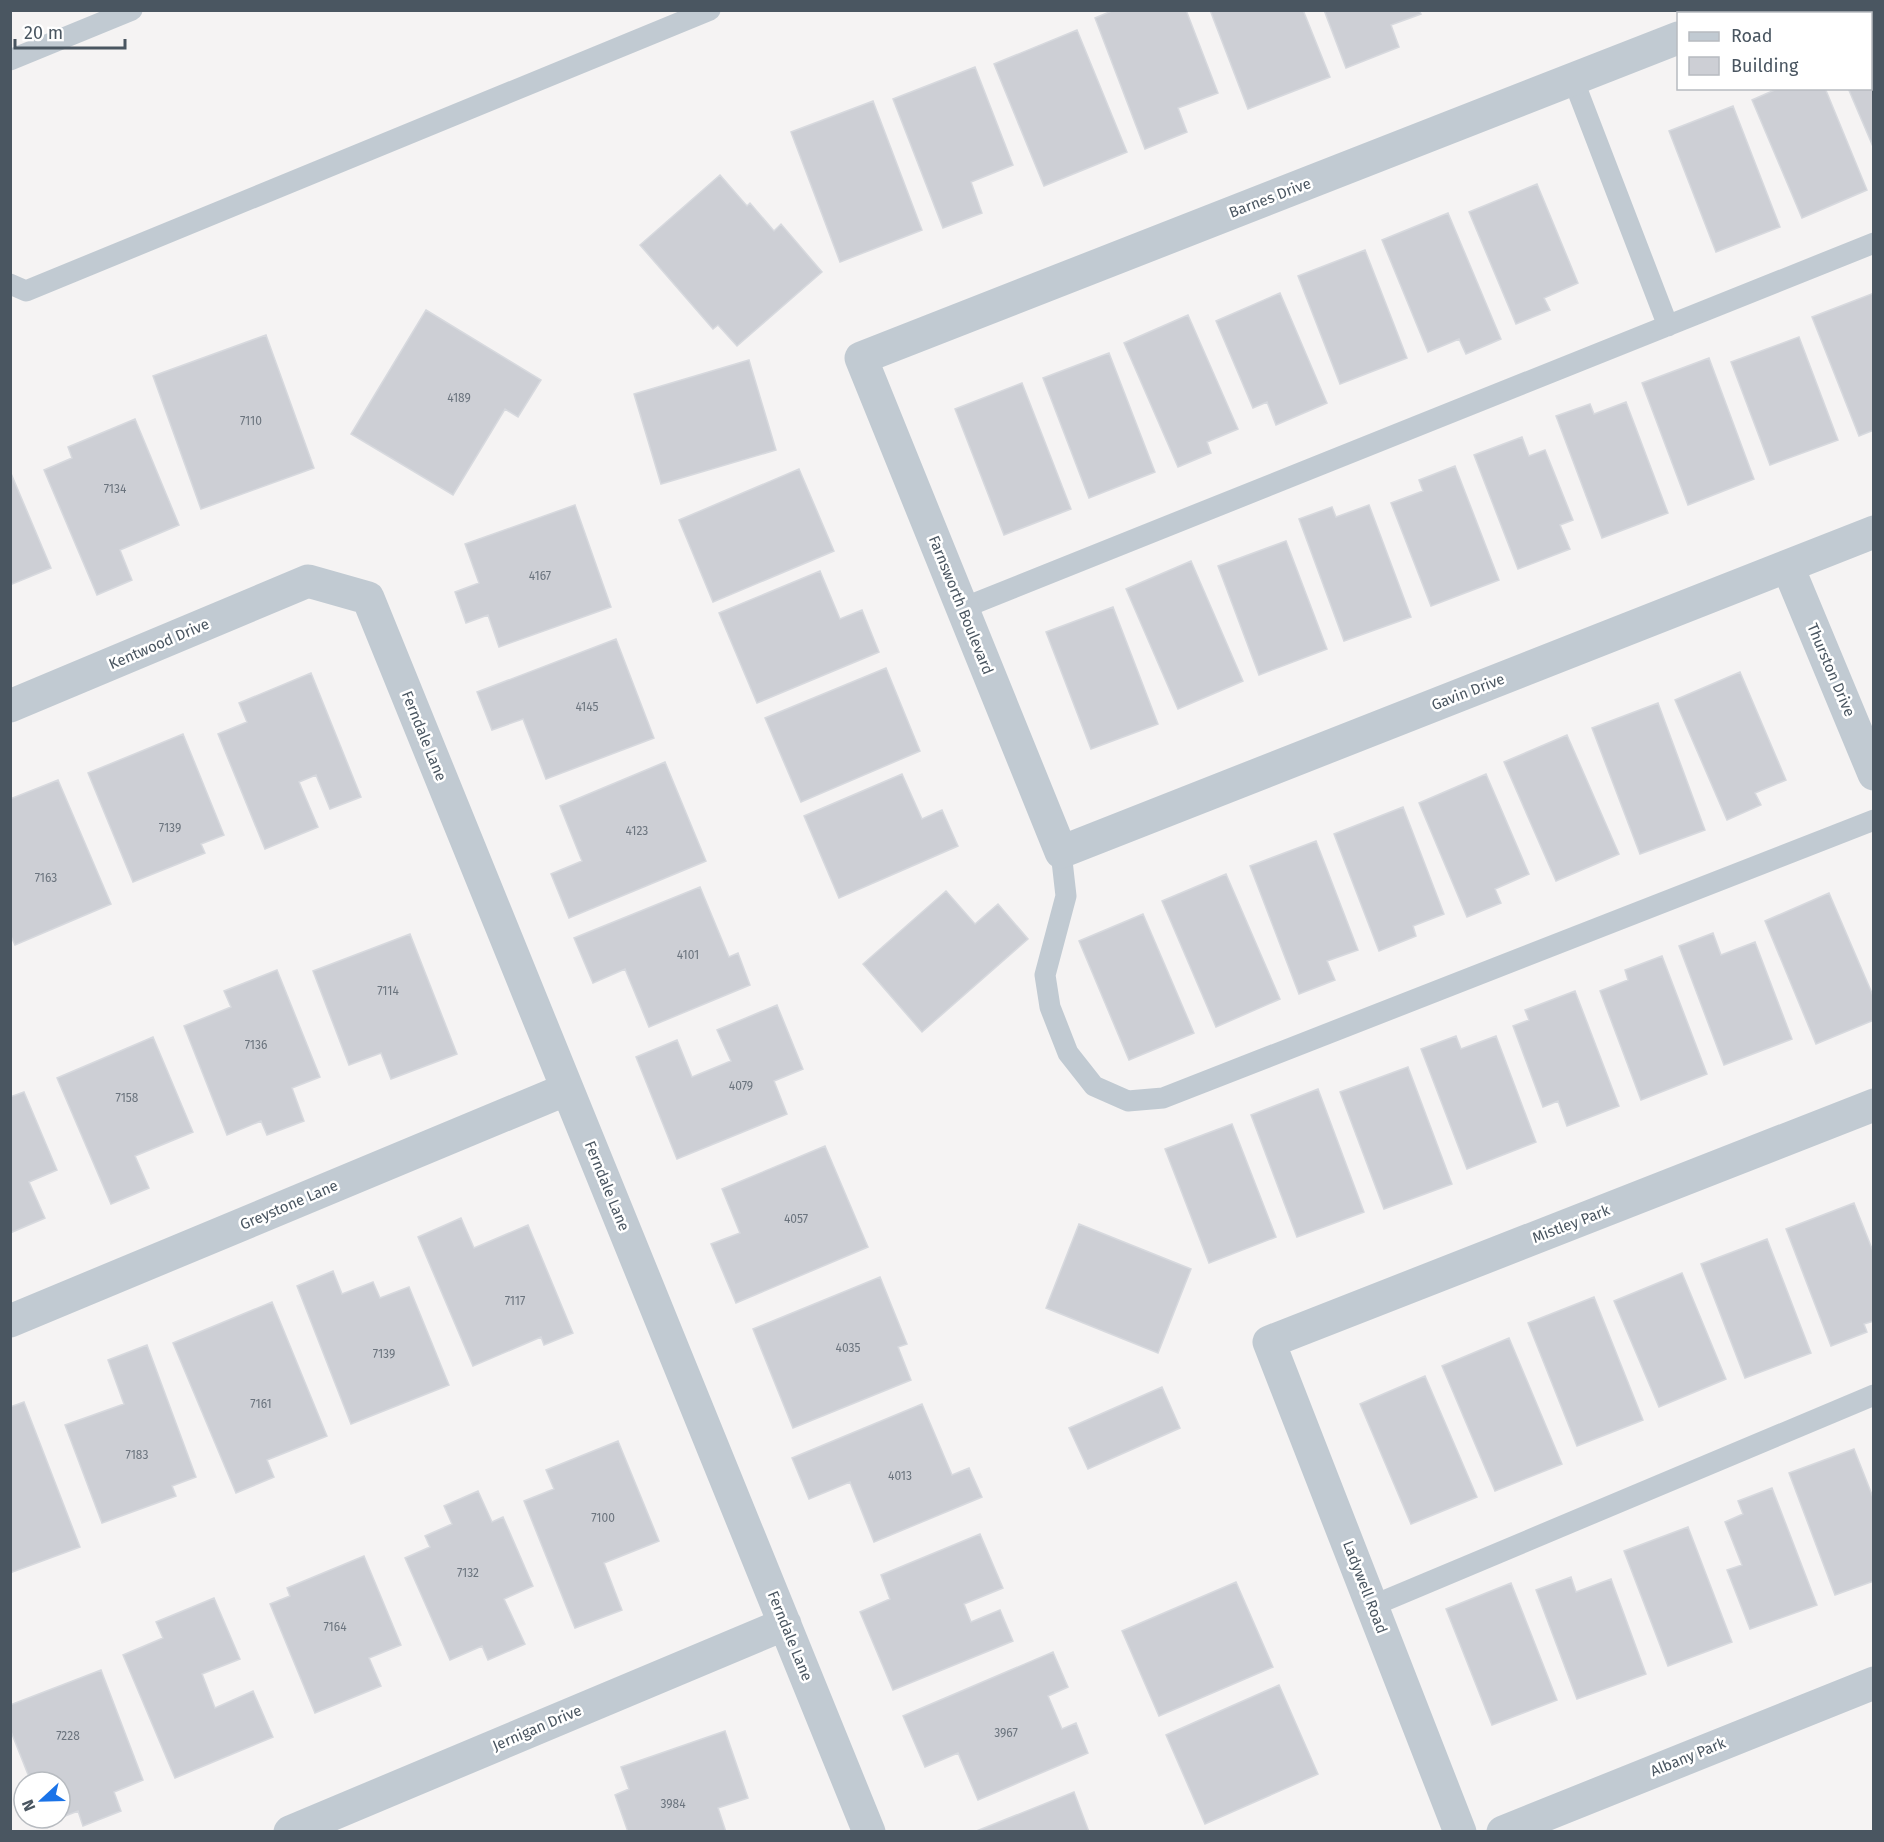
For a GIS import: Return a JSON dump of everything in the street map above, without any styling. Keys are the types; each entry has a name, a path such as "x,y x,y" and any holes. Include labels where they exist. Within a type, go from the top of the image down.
{"street":[{"name":"Barnes Drive","path":"861,358 1677,38"},
{"name":"Farnsworth Boulevard","path":"861,358 1062,852"},
{"name":"Gavin Drive","path":"1062,852 1874,532"},
{"name":"Thurston Drive","path":"1788,567 1874,774"},
{"name":"Kentwood Drive","path":"10,706 308,581"},
{"name":"Ferndale Lane","path":"308,581 368,598 869,1832"},
{"name":"Greystone Lane","path":"10,1321 567,1089"},
{"name":"Mistley Park","path":"1269,1342 1874,1105"},
{"name":"Ladywell Road","path":"1269,1342 1460,1832"},
{"name":"Jernigan Drive","path":"290,1832 785,1624"},
{"name":"Albany Park","path":"1503,1832 1874,1683"}],"lane":[{"path":"10,60 132,10"},
{"path":"10,284 26,291 710,10"},
{"path":"1573,79 1668,326"},
{"path":"963,608 1874,243"},
{"path":"1062,852 1066,896 1045,975 1050,1007 1068,1053 1094,1086 1128,1101 1163,1098 1874,820"},
{"path":"1372,1606 1874,1395"}],"building":[{"path":"1114,10 1186,10 1218,93 1178,108 1187,132 1145,149 1095,18"},
{"path":"1210,10 1303,10 1330,77 1248,109"},
{"path":"1324,10 1419,10 1421,14 1391,25 1399,47 1346,68"},
{"path":"1077,30 1127,152 1044,186 994,64"},
{"path":"1874,45 1874,149 1849,90 1872,90 1872,46"},
{"path":"975,67 1013,165 971,182 982,213 943,228 893,99"},
{"path":"1774,90 1826,90 1867,190 1802,218 1752,100"},
{"path":"873,101 922,230 840,262 791,132"},
{"path":"1733,106 1780,227 1716,252 1669,131"},
{"path":"720,175 747,206 750,203 774,231 781,224 822,272 737,346 718,325 713,329 640,245"},
{"path":"1537,184 1578,283 1544,298 1550,310 1516,324 1469,212"},
{"path":"1448,213 1501,339 1466,354 1459,339 1428,352 1382,240"},
{"path":"1365,250 1407,358 1340,384 1298,276"},
{"path":"1280,293 1327,403 1276,425 1267,402 1253,408 1216,321"},
{"path":"1874,293 1874,430 1859,436 1812,317"},
{"path":"426,310 541,380 518,417 505,409 453,495 351,434"},
{"path":"1188,315 1238,429 1207,442 1211,453 1178,467 1124,343"},
{"path":"266,335 314,468 201,509 153,376"},
{"path":"1799,337 1838,440 1770,465 1731,362"},
{"path":"1109,353 1155,472 1089,498 1043,378"},
{"path":"1709,358 1754,479 1688,505 1642,383"},
{"path":"749,360 776,450 661,484 634,394"},
{"path":"1022,383 1071,509 1004,535 955,409"},
{"path":"1626,402 1668,513 1602,538 1556,416 1590,404 1594,414"},
{"path":"135,419 179,525 120,550 132,580 97,595 44,470 72,458 68,447"},
{"path":"1522,437 1529,456 1545,450 1573,520 1560,525 1570,549 1518,569 1474,455"},
{"path":"1455,466 1499,580 1431,606 1391,503 1423,491 1419,480"},
{"path":"799,469 834,551 713,602 679,520"},
{"path":"10,471 51,568 10,585"},
{"path":"575,505 611,607 499,647 488,615 466,623 455,592 479,583 465,544"},
{"path":"1369,505 1411,617 1344,641 1299,519 1332,507 1336,517"},
{"path":"1286,541 1327,649 1259,675 1218,566"},
{"path":"1191,561 1243,681 1178,709 1126,589"},
{"path":"820,571 840,619 862,610 879,652 757,703 719,613"},
{"path":"1113,607 1158,724 1091,749 1046,632"},
{"path":"616,639 654,738 546,779 523,719 492,730 477,692"},
{"path":"886,668 920,751 801,802 765,718"},
{"path":"1740,672 1786,780 1755,793 1761,805 1727,820 1675,700"},
{"path":"311,673 361,797 330,809 316,775 299,782 318,827 265,849 218,734 247,722 239,703"},
{"path":"1658,703 1705,830 1640,854 1592,728"},
{"path":"183,734 224,835 201,844 205,853 133,882 88,773"},
{"path":"1567,735 1619,854 1556,881 1504,762"},
{"path":"665,762 706,861 569,918 551,874 582,861 560,806"},
{"path":"902,774 922,819 942,810 958,846 839,898 804,816"},
{"path":"1486,774 1529,874 1495,889 1501,903 1467,917 1419,803"},
{"path":"58,780 111,904 15,945 10,934 10,799"},
{"path":"1403,807 1444,914 1413,926 1416,936 1379,951 1334,834"},
{"path":"1316,841 1358,950 1327,961 1335,980 1299,994 1250,866"},
{"path":"1226,874 1280,999 1216,1027 1162,901"},
{"path":"700,887 729,957 738,953 750,985 649,1027 625,969 593,983 574,938"},
{"path":"946,891 975,924 998,904 1028,939 922,1032 863,964"},
{"path":"1829,893 1874,998 1874,1020 1816,1044 1765,921"},
{"path":"1143,914 1194,1033 1129,1060 1079,941"},
{"path":"1713,933 1721,955 1755,942 1792,1039 1724,1065 1679,946"},
{"path":"410,934 457,1054 391,1079 381,1053 349,1065 313,971"},
{"path":"1662,956 1707,1074 1641,1100 1600,991 1628,980 1625,970"},
{"path":"277,970 320,1077 292,1088 304,1121 267,1135 261,1121 227,1135 184,1026 231,1007 224,991"},
{"path":"1575,991 1619,1106 1567,1126 1558,1101 1543,1107 1513,1026 1529,1020 1525,1010"},
{"path":"777,1005 803,1069 774,1081 787,1114 677,1159 636,1057 677,1040 692,1077 731,1061 717,1030"},
{"path":"1456,1036 1461,1049 1496,1036 1536,1142 1467,1169 1421,1049"},
{"path":"153,1037 193,1132 135,1156 149,1188 111,1204 57,1078"},
{"path":"1408,1067 1452,1184 1384,1209 1340,1092"},
{"path":"1318,1089 1364,1212 1297,1237 1251,1115"},
{"path":"24,1092 57,1170 29,1182 45,1218 10,1233 10,1097"},
{"path":"1232,1124 1276,1237 1209,1263 1165,1149"},
{"path":"825,1146 868,1247 736,1303 711,1244 740,1233 722,1189"},
{"path":"1854,1203 1874,1254 1874,1321 1864,1324 1867,1332 1831,1346 1786,1229"},
{"path":"461,1218 474,1248 528,1225 573,1333 544,1345 541,1337 473,1366 418,1237"},
{"path":"1079,1224 1191,1269 1158,1353 1046,1308"},
{"path":"1767,1239 1811,1353 1745,1378 1701,1264"},
{"path":"333,1271 342,1294 373,1282 380,1298 409,1287 449,1385 351,1424 297,1286"},
{"path":"1682,1273 1726,1379 1659,1407 1614,1301"},
{"path":"880,1277 907,1344 898,1347 911,1380 793,1428 753,1329"},
{"path":"1594,1297 1643,1420 1577,1446 1528,1323"},
{"path":"272,1302 327,1436 267,1460 274,1477 236,1493 173,1343"},
{"path":"1509,1338 1562,1464 1495,1491 1442,1366"},
{"path":"147,1345 196,1477 172,1486 176,1496 102,1523 65,1425 124,1404 108,1360"},
{"path":"1425,1376 1477,1497 1411,1524 1360,1404"},
{"path":"1162,1387 1180,1428 1088,1469 1069,1428"},
{"path":"24,1402 80,1547 10,1573 10,1407"},
{"path":"922,1404 952,1475 969,1468 982,1497 874,1542 850,1482 809,1499 792,1458"},
{"path":"618,1441 659,1541 604,1563 622,1610 575,1628 524,1501 554,1489 546,1470"},
{"path":"1854,1449 1874,1500 1874,1581 1835,1595 1789,1473"},
{"path":"1772,1488 1817,1605 1750,1629 1727,1570 1742,1565 1725,1522 1743,1514 1738,1501"},
{"path":"478,1491 492,1522 503,1517 533,1586 504,1599 525,1644 488,1660 482,1646 450,1660 405,1558 430,1547 425,1536 452,1524 444,1506"},
{"path":"1688,1527 1732,1642 1668,1666 1624,1551"},
{"path":"980,1534 1003,1588 964,1604 971,1622 1000,1610 1013,1641 893,1690 860,1612 890,1599 881,1575"},
{"path":"364,1556 401,1645 369,1658 381,1686 315,1713 270,1604 290,1596 287,1588"},
{"path":"1571,1577 1576,1592 1611,1579 1646,1674 1577,1699 1536,1590"},
{"path":"1236,1582 1273,1667 1159,1716 1122,1631"},
{"path":"1511,1583 1557,1700 1492,1725 1446,1609"},
{"path":"214,1598 240,1659 202,1674 215,1708 253,1691 273,1737 175,1778 123,1655 163,1638 156,1622"},
{"path":"1053,1652 1068,1687 1048,1696 1062,1729 1076,1723 1088,1753 978,1800 958,1753 925,1767 903,1716"},
{"path":"101,1670 143,1780 114,1792 121,1811 83,1826 78,1811 72,1813 72,1770 26,1770 10,1729 10,1705"},
{"path":"1279,1685 1318,1774 1205,1824 1166,1735"},
{"path":"725,1731 748,1798 718,1808 726,1832 628,1832 615,1795 629,1789 621,1767"},
{"path":"1074,1792 1089,1832 974,1832"}]}
